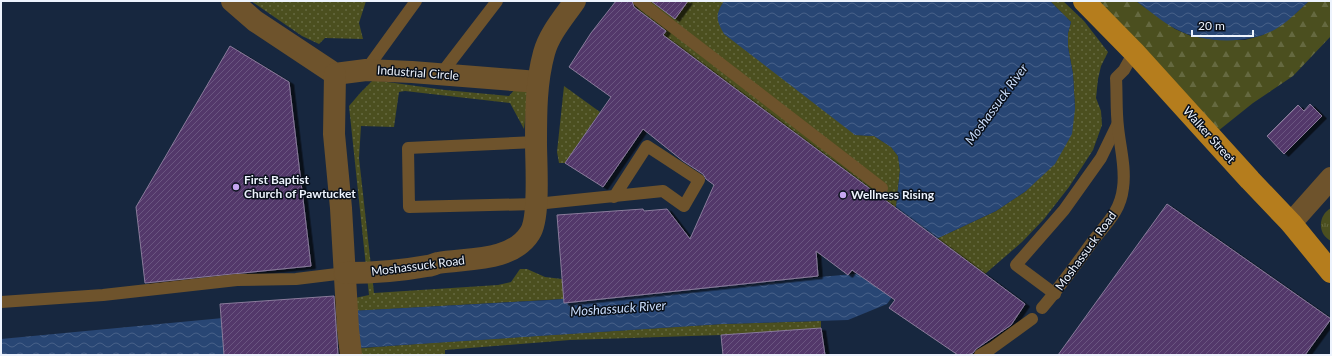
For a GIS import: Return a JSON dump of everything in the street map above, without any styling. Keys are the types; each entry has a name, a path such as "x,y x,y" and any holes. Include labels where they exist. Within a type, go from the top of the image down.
{"main road":[{"name":"Walker Street","path":"1084,1 1134,52 1291,223 1331,272"}],"street":[{"path":"232,1 255,21 335,74 334,134 351,355"},
{"path":"538,82 544,52 555,30 574,1"},
{"name":"Industrial Circle","path":"335,74 366,70 441,74 538,82"},
{"name":"Moshassuck Road","path":"345,273 375,273 428,266 438,263 485,258 512,249 522,243 531,232 536,212 538,82"},
{"path":"1291,223 1331,178"}],"lane":[{"path":"366,70 416,1"},
{"path":"441,74 497,1"},
{"path":"639,1 882,188"},
{"name":"Moshassuck Road","path":"1042,308 1061,287 1092,243 1110,221 1120,203 1124,173 1117,125 1116,78 1124,70 1134,52"},
{"path":"1055,294 1016,264 1064,210 1101,158 1117,125"},
{"path":"536,142 408,148 409,207 536,204 614,197 663,191 684,206 699,180 647,146 614,197"},
{"path":"1,302 103,295 236,280 296,279 345,273"},
{"path":"980,355 1032,319"}],"green space":[{"path":"251,1 366,1 359,23 363,39 325,38 319,44 302,36"},
{"path":"616,1 724,1 720,8 855,135 874,136 891,147 898,156 900,170 896,208"},
{"path":"1050,1 1063,1 1084,21 1108,52 1101,66 1096,98 1101,111 1102,125 1093,150 1069,187 1044,219 1022,242 985,274 934,240 996,211 1026,191 1075,109 1073,74 1068,47 1068,33 1071,22"},
{"path":"1080,1 1136,1 1175,29 1191,36 1217,40 1245,40 1263,35 1296,13 1309,1 1331,1 1331,36 1293,76 1253,103 1208,139"},
{"path":"531,71 524,129 510,103 405,91 399,92 394,127 361,126 359,158 374,293 498,285 511,282 520,269 527,269 545,277 562,279 564,299 355,311 355,298 369,295 349,106 373,80 445,90 509,96"},
{"path":"564,86 600,112 565,163 559,163 557,152"},
{"path":"1331,208 1331,241 1323,234 1321,224 1324,215"},
{"path":"821,321 821,328 721,335 570,340 445,350 445,355 360,355 350,349 722,324"}],"water":[{"name":"Moshassuck River","path":"724,1 1050,1 1071,22 1068,33 1068,47 1073,74 1075,109 1072,134 1055,164 1026,191 996,211 934,240 887,304 848,320 722,324 252,355 1,355 1,339 223,318 551,300 854,274 895,217 900,170 898,156 891,147 874,136 855,135 724,34 719,25 718,14"},
{"path":"1136,1 1309,1 1287,21 1268,33 1242,39 1214,40 1200,38 1176,29"}],"building":[{"path":"616,1 632,1 634,7 666,31 663,35 1025,304 1011,325 976,349 973,353 958,355 889,308 895,300 852,270 848,275 816,251 818,276 564,303 557,215 643,209 644,211 667,209 690,239 714,185 706,179 703,174 683,161 643,129 603,187 565,163 611,97 569,67 591,33"},
{"path":"651,1 688,1 675,19"},
{"path":"230,46 289,82 311,266 145,283 136,207"},
{"path":"1310,104 1322,116 1284,154 1267,136 1298,105 1304,111"},
{"path":"1167,204 1331,319 1305,355 1058,355"},
{"path":"334,296 338,355 224,355 220,304"},
{"path":"821,328 825,355 723,355 721,335"}],"place":[{"name":"First Baptist Church of Pawtucket","path":"236,187"},
{"name":"Wellness Rising","path":"843,195"}]}
